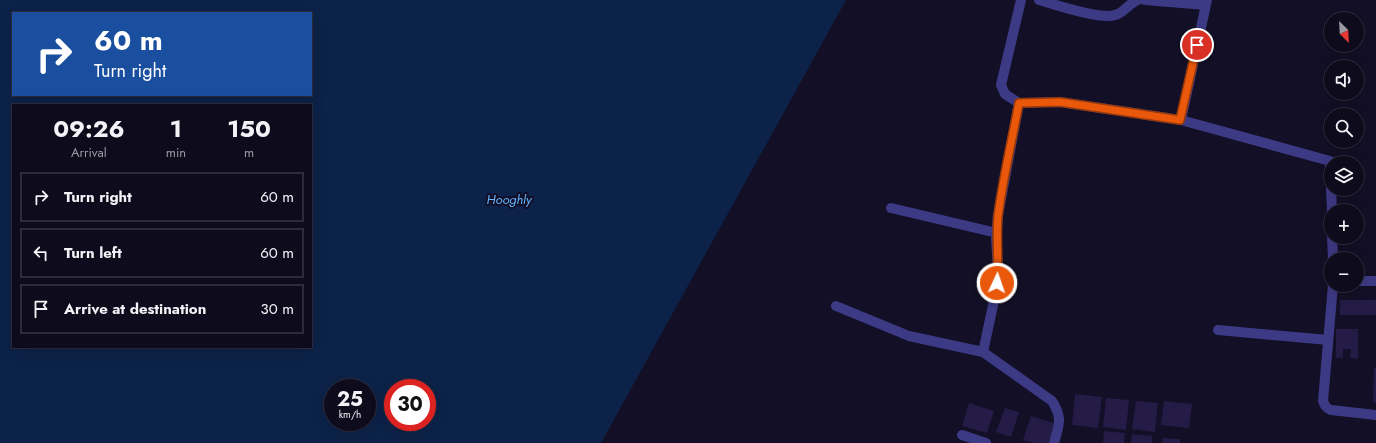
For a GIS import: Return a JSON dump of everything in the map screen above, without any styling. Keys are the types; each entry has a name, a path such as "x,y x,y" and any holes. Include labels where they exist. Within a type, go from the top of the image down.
{"street":[{"path":"1021,0 1001,85 1005,94 1019,103 1060,102 1180,120 1324,159"},
{"path":"1039,0 1108,17 1117,15 1138,0"},
{"path":"1145,0 1206,3 1180,120"},
{"path":"983,352 996,296 998,270 998,215 1019,103"},
{"path":"891,208 997,233"},
{"path":"1364,281 1376,281"},
{"path":"1332,292 1323,401 1324,406 1331,410 1376,415"},
{"path":"836,306 909,336 983,352 1052,401 1057,409 1060,423 1054,443"},
{"path":"1218,330 1328,340"},
{"path":"962,435 986,443"}],"water":[{"name":"Hooghly","path":"0,0 846,0 601,443 0,443"}],"building":[{"path":"1340,300 1376,300 1376,315 1340,315"},
{"path":"1336,329 1358,329 1358,359 1350,358 1351,349 1343,349 1343,358 1336,358"},
{"path":"1374,368 1376,368 1376,402 1373,402"},
{"path":"1075,394 1102,397 1098,428 1072,425"},
{"path":"1106,398 1129,400 1126,430 1103,427"},
{"path":"1136,401 1158,403 1155,432 1132,429"},
{"path":"1164,401 1192,404 1189,428 1161,425"},
{"path":"969,403 994,411 987,433 962,426"},
{"path":"1005,408 1019,412 1011,437 996,432"},
{"path":"1031,416 1056,424 1050,443 1033,443 1023,440"},
{"path":"1104,431 1125,433 1124,443 1103,443"},
{"path":"1132,434 1152,436 1152,443 1131,443"},
{"path":"1163,438 1180,439 1180,443 1162,443"}],"route":[{"path":"997,283 998,270 996,239 998,215 1019,103 1060,102 1180,120 1197,45"}]}
